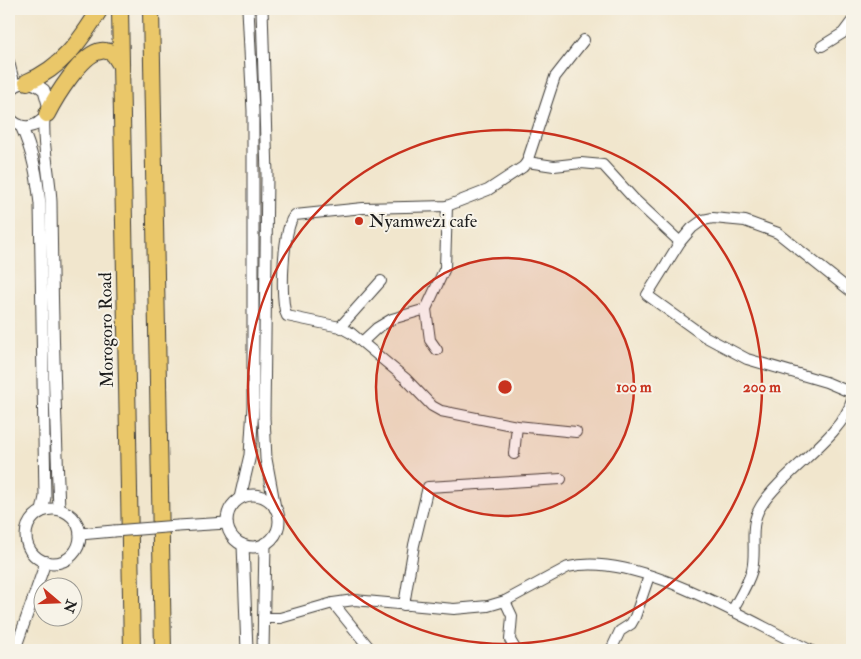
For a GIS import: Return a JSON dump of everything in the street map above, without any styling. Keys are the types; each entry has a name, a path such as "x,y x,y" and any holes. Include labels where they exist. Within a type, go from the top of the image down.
{"highway":[{"path":"17,87 43,76 67,56 82,38 100,9"},
{"name":"Morogoro Road","path":"120,9 132,650"},
{"path":"151,9 163,650"},
{"path":"46,116 60,90 92,55 101,51 113,53 120,64"}],"street":[{"path":"248,9 253,111 253,408 250,455 240,498 232,506 227,523 230,534 243,545 254,547 265,543 274,536 278,525 266,459 264,417 267,175 262,9"},
{"path":"822,46 843,33 852,21"},
{"path":"576,432 517,426 468,418 436,409 405,378 362,342 340,327 287,316 284,310 286,232 290,219 295,215 331,210 447,206 488,190 523,167 527,162 554,77 584,40"},
{"path":"9,62 17,87 39,86 47,95 49,108 43,132 51,193 54,381 60,509"},
{"path":"9,119 21,126 33,126 46,116"},
{"path":"21,126 30,144 37,171 40,204 45,497 42,511 30,523 27,541 36,556 46,561 59,562 70,556 78,546 80,534 73,518 60,509 42,511"},
{"path":"527,162 554,166 581,163 603,165 635,200 680,242"},
{"path":"437,350 430,340 426,310 445,268 447,206"},
{"path":"852,292 783,236 745,221 708,218 692,228 680,242 649,289 648,296 704,336 747,359 826,382 852,393"},
{"path":"340,327 381,281"},
{"path":"362,342 377,328 392,319 426,310"},
{"path":"732,612 752,571 754,521 760,506 783,478 832,431 848,412 852,400"},
{"path":"514,454 517,426"},
{"path":"404,605 414,545 428,487 561,479"},
{"path":"240,498 257,495 267,500 275,508"},
{"path":"80,534 227,523"},
{"path":"263,650 265,543"},
{"path":"243,545 247,650"},
{"path":"13,648 46,561"},
{"path":"263,618 280,618 333,603 354,600 454,609 488,606 505,601 562,569 579,564 609,565 649,576 732,612 810,650"},
{"path":"611,650 620,632 632,624 649,576"},
{"path":"505,601 512,616 510,640 516,650"},
{"path":"333,603 371,650"}],"place":[{"name":"Nyamwezi cafe","path":"359,221"}]}
